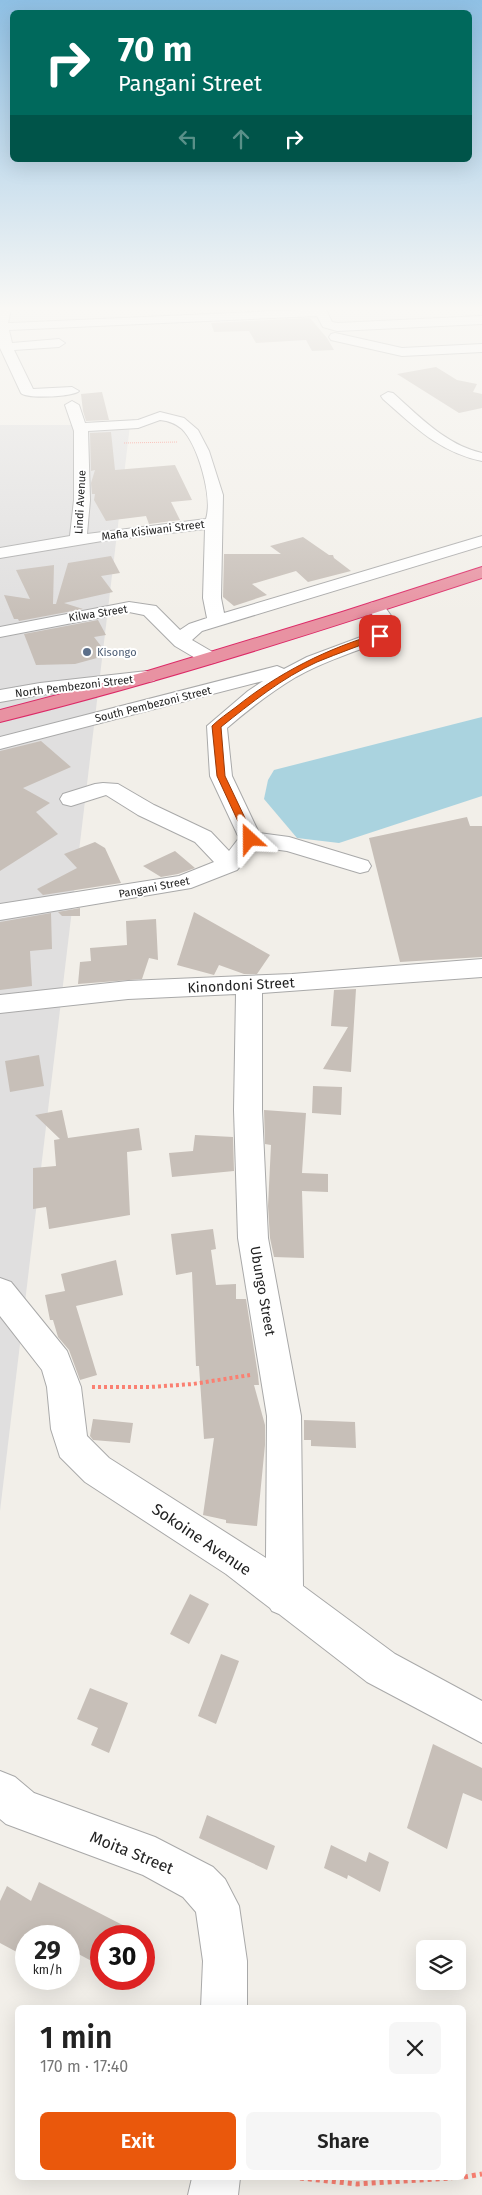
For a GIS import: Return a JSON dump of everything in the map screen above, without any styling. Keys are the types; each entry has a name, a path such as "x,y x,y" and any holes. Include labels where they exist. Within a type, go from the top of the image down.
{"highway":[{"path":"0,716 148,677 376,607 482,572"}],"street":[{"name":"Lindi Avenue","path":"76,411 80,427 82,500 78,540"},
{"path":"407,411 449,445 465,454 482,458"},
{"name":"Mafia Kisiwani Street","path":"0,554 78,540 213,522 215,498 211,478 201,448 185,425 168,417 154,417 137,424 80,427"},
{"path":"213,522 212,598 217,621"},
{"path":"182,642 184,634 189,630 482,542"},
{"name":"Kilwa Street","path":"0,632 62,618 137,606 150,610 182,642 209,658"},
{"path":"360,866 289,844 250,839 221,776 216,729 255,695 306,665 380,636 386,631 388,624 376,607"},
{"name":"South Pembezoni Street","path":"0,743 306,665"},
{"name":"North Pembezoni Street","path":"0,696 40,689 148,677"},
{"path":"72,799 103,789 110,789 146,810 203,837 229,865"},
{"name":"Pangani Street","path":"0,912 183,884 229,865 250,839"},
{"name":"Kinondoni Street","path":"0,1004 128,990 302,982 482,968"},
{"name":"Ubungo Street","path":"248,984 248,1110 253,1238 284,1416 283,1493 286,1598"},
{"name":"Sokoine Avenue","path":"0,1292 55,1362 64,1387 68,1428 72,1444 97,1470 239,1561 381,1668 482,1723"},
{"name":"Moita Street","path":"0,1792 21,1809 155,1858 198,1882 210,1894 217,1906 225,1961 224,2005"},
{"path":"213,2195 216,2180"}],"path":[{"path":"119,443 187,442 201,448"},
{"path":"64,1387 150,1387 193,1384 276,1370"},
{"path":"466,2176 482,2174"},
{"path":"310,2180 326,2183 377,2184 427,2180"}],"shaded area":[{"path":"0,425 130,425 0,1511"}],"water":[{"path":"482,717 482,796 339,843 297,838 264,799 268,780 274,770"}],"building":[{"path":"83,411 107,411 109,420 86,421"},
{"path":"111,432 115,470 175,465 192,500 171,502 180,520 149,524 146,516 106,521 94,500 95,494 92,494 91,483 95,470 91,471 90,433"},
{"path":"303,537 329,555 333,555 334,558 351,571 308,582 296,571 252,584 267,595 234,606 223,597 224,554 281,554 270,546"},
{"path":"111,556 120,573 101,576 113,592 64,603 83,609 19,621 14,619 4,595 30,599 16,570 54,565 53,604 56,604 68,563"},
{"path":"98,620 106,635 94,637 108,655 75,664 36,665 24,634"},
{"path":"41,741 71,767 23,788 50,803 36,812 58,834 0,871 0,751"},
{"path":"467,817 470,826 482,826 482,957 400,962 369,838"},
{"path":"95,842 105,848 121,883 43,895 37,889 77,868 64,854"},
{"path":"175,851 195,868 161,877 143,866"},
{"path":"80,908 80,916 62,916 58,912"},
{"path":"194,912 270,955 257,974 244,974 219,965 214,975 177,965"},
{"path":"51,913 52,949 30,951 32,986 0,990 0,922"},
{"path":"156,919 158,960 149,958 142,979 78,984 80,962 91,961 90,948 127,945 126,921"},
{"path":"356,989 351,1072 323,1069 348,1027 331,1026 334,990"},
{"path":"39,1055 44,1086 10,1092 5,1061"},
{"path":"313,1086 342,1087 341,1115 312,1113"},
{"path":"62,1110 68,1138 139,1128 142,1150 127,1152 130,1215 49,1229 46,1207 33,1209 33,1168 56,1166 54,1140 60,1139 35,1115"},
{"path":"264,1110 306,1113 302,1173 328,1174 328,1192 302,1191 304,1258 274,1257 270,1238 268,1206 271,1145 265,1144"},
{"path":"195,1135 233,1137 234,1171 172,1177 169,1153 193,1151"},
{"path":"213,1229 216,1249 211,1250 216,1285 236,1284 236,1299 246,1299 258,1375 259,1385 254,1385 265,1425 265,1445 257,1526 226,1523 226,1520 203,1515 214,1438 204,1439 199,1366 196,1366 192,1272 176,1275 171,1234"},
{"path":"116,1260 123,1295 76,1306 97,1375 80,1380 69,1350 58,1337 53,1320 50,1320 45,1295 65,1291 61,1274"},
{"path":"93,1419 133,1423 130,1443 93,1440 90,1436"},
{"path":"304,1420 355,1422 356,1448 311,1446 311,1440 304,1440"},
{"path":"190,1594 209,1604 189,1644 170,1634"},
{"path":"221,1654 239,1661 216,1724 198,1716"},
{"path":"90,1688 128,1703 109,1753 91,1745 98,1728 77,1719"},
{"path":"433,1744 482,1768 482,1801 463,1793 447,1849 407,1828"},
{"path":"207,1815 275,1846 267,1870 199,1838"},
{"path":"331,1845 366,1862 369,1852 389,1862 380,1892 348,1875 347,1879 324,1868"},
{"path":"39,1882 123,1925 90,1925 90,1960 80,1955 80,1925 15,1925 15,1951 0,1943 0,1901 7,1886 31,1901"}],"place":[{"name":"Kisongo","path":"87,652"}],"route":[{"path":"250,839 249,833 221,776 217,726 255,695 290,673 314,661 380,636"}]}
